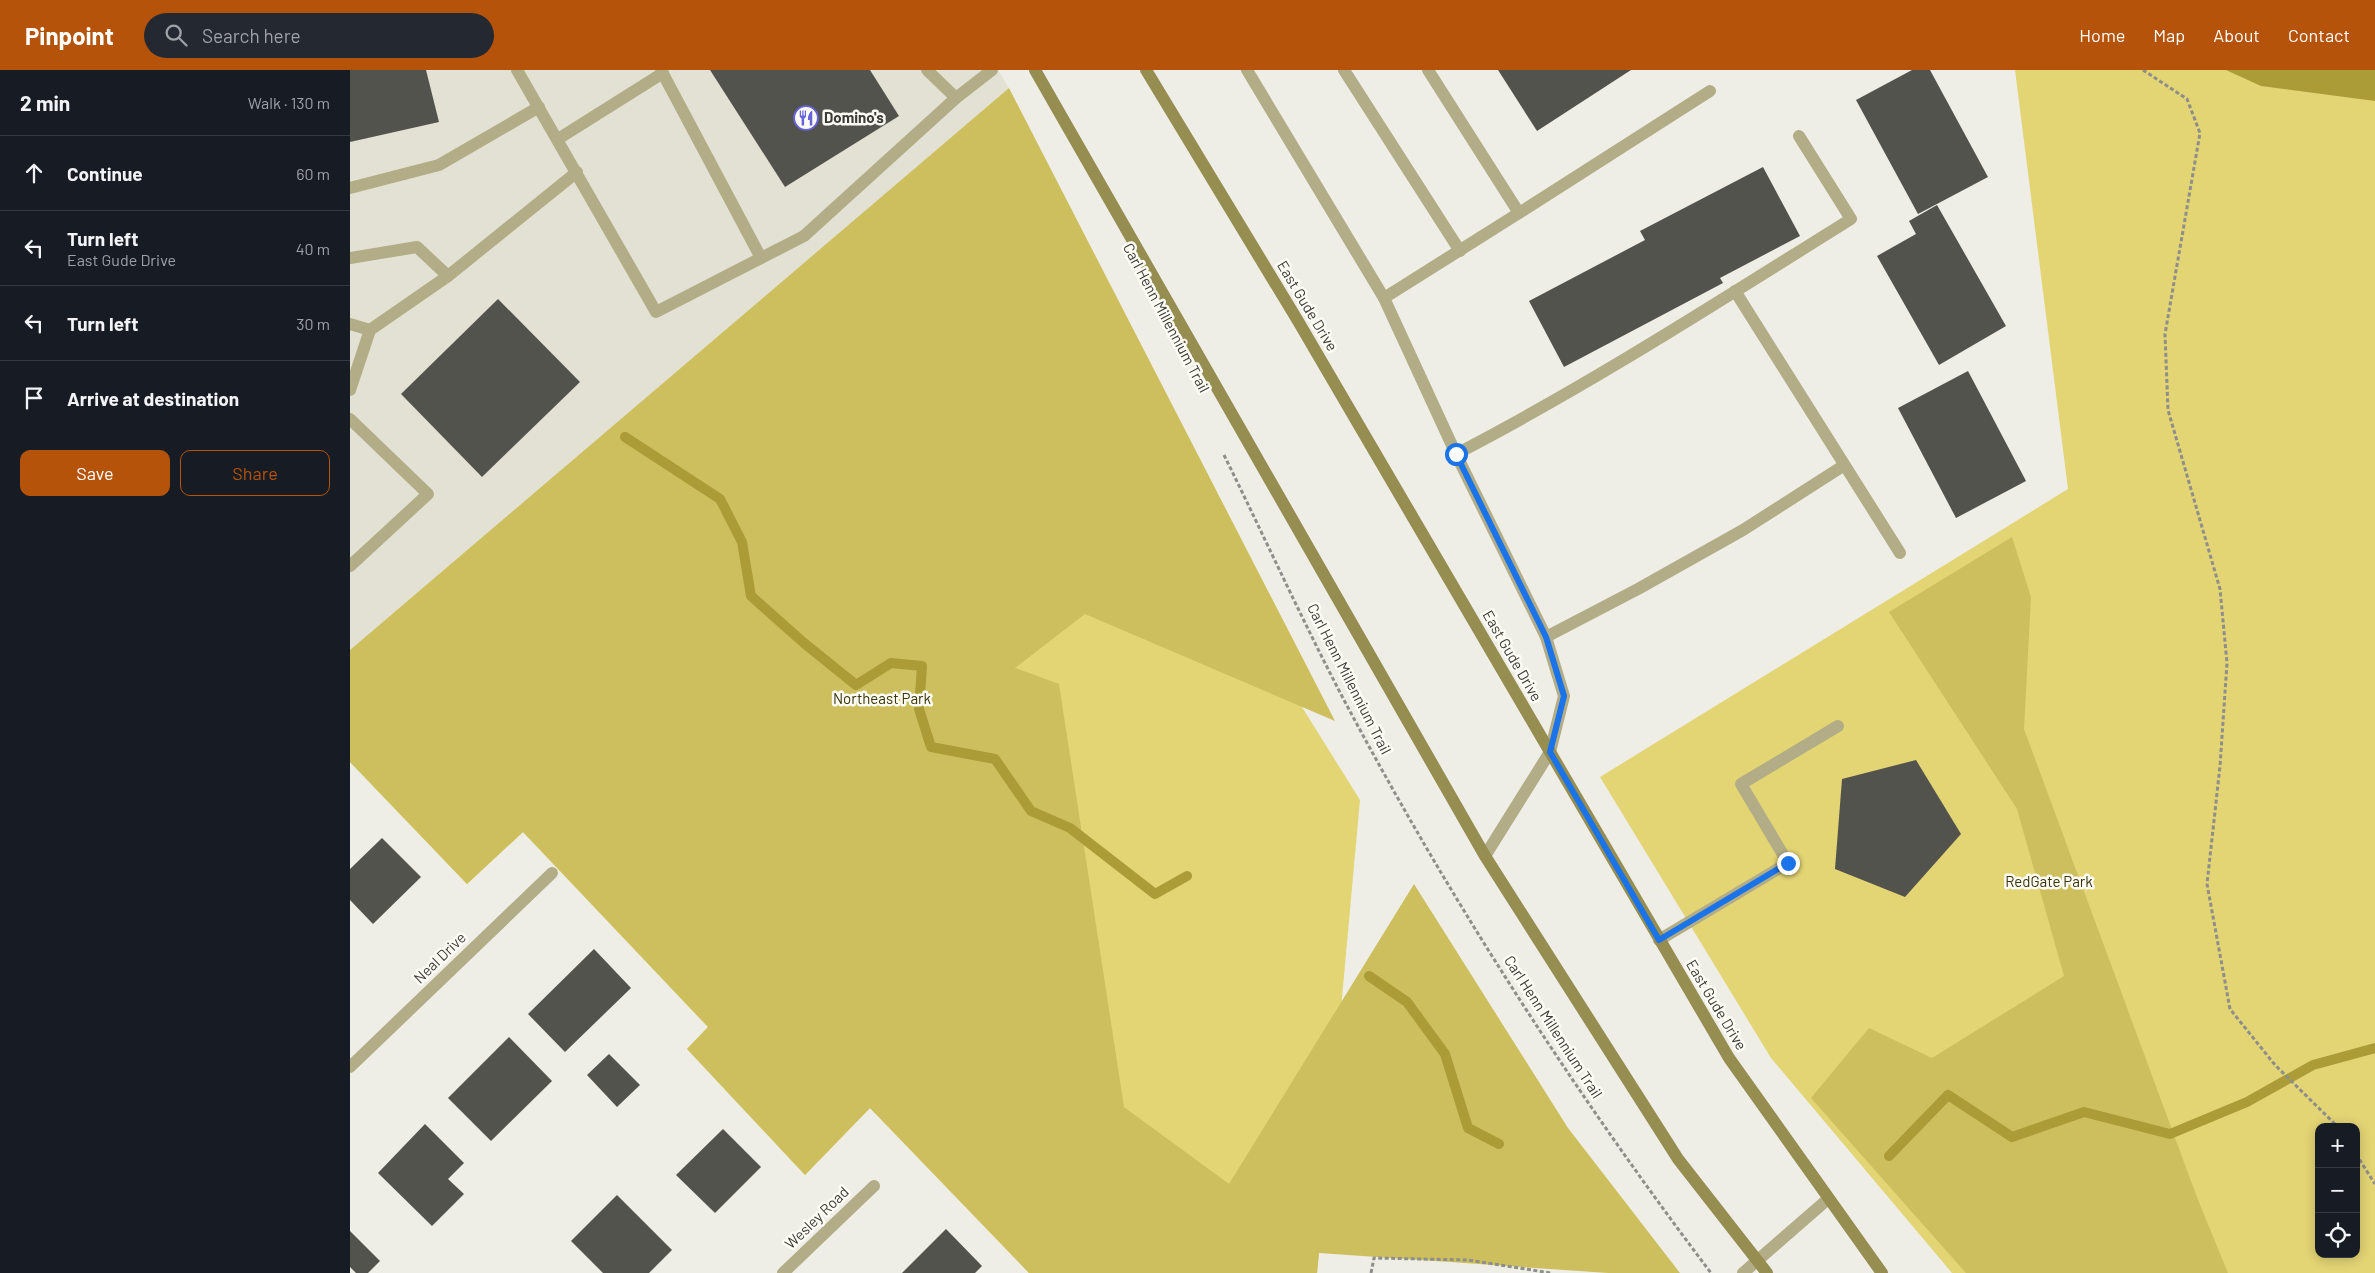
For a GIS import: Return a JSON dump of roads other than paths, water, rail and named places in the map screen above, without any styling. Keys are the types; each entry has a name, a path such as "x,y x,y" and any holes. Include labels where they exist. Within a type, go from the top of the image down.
{"main road":[{"path":"1035,70 1485,856 1678,1159 1767,1273"},
{"name":"East Gude Drive","path":"1146,70 1298,321 1729,1058 1882,1273"}],"street":[{"path":"517,70 656,312 804,236 956,98 992,70"},
{"path":"927,70 956,98"},
{"path":"1247,70 1384,298 1456,454 1546,637 1564,696 1550,752 1485,856"},
{"path":"1344,70 1460,251"},
{"path":"1428,70 1519,213"},
{"path":"558,139 662,72 762,258"},
{"path":"1384,298 1710,91"},
{"path":"350,188 439,166 539,107"},
{"path":"1456,454 1532,415 1633,356 1851,219 1799,136"},
{"path":"350,390 370,330 448,276 577,172"},
{"path":"350,258 418,247 448,276"},
{"path":"1735,291 1900,553"},
{"path":"350,324 370,330"},
{"path":"350,419 428,494 350,566"},
{"path":"1546,637 1638,589 1743,530 1844,466"},
{"path":"1659,940 1788,863 1742,784 1838,726"},
{"name":"Neal Drive","path":"350,1067 552,873"},
{"name":"Wesley Road","path":"782,1273 874,1186"},
{"path":"1743,1273 1828,1199"}],"waterway":[{"path":"625,437 720,499 742,542 751,596 804,643 856,685 891,663 922,666 919,709 931,747 995,759 1031,811 1070,828 1155,894 1187,876"},
{"path":"1369,976 1407,1002 1445,1054 1468,1128 1499,1144"},
{"path":"1889,1156 1948,1095 2012,1137 2084,1112 2170,1134 2247,1102 2313,1065 2375,1048"}],"place":[{"name":"Domino's","path":"806,118"}],"park label":[{"name":"Northeast Park","path":"882,699"},
{"name":"RedGate Park","path":"2049,882"}]}
